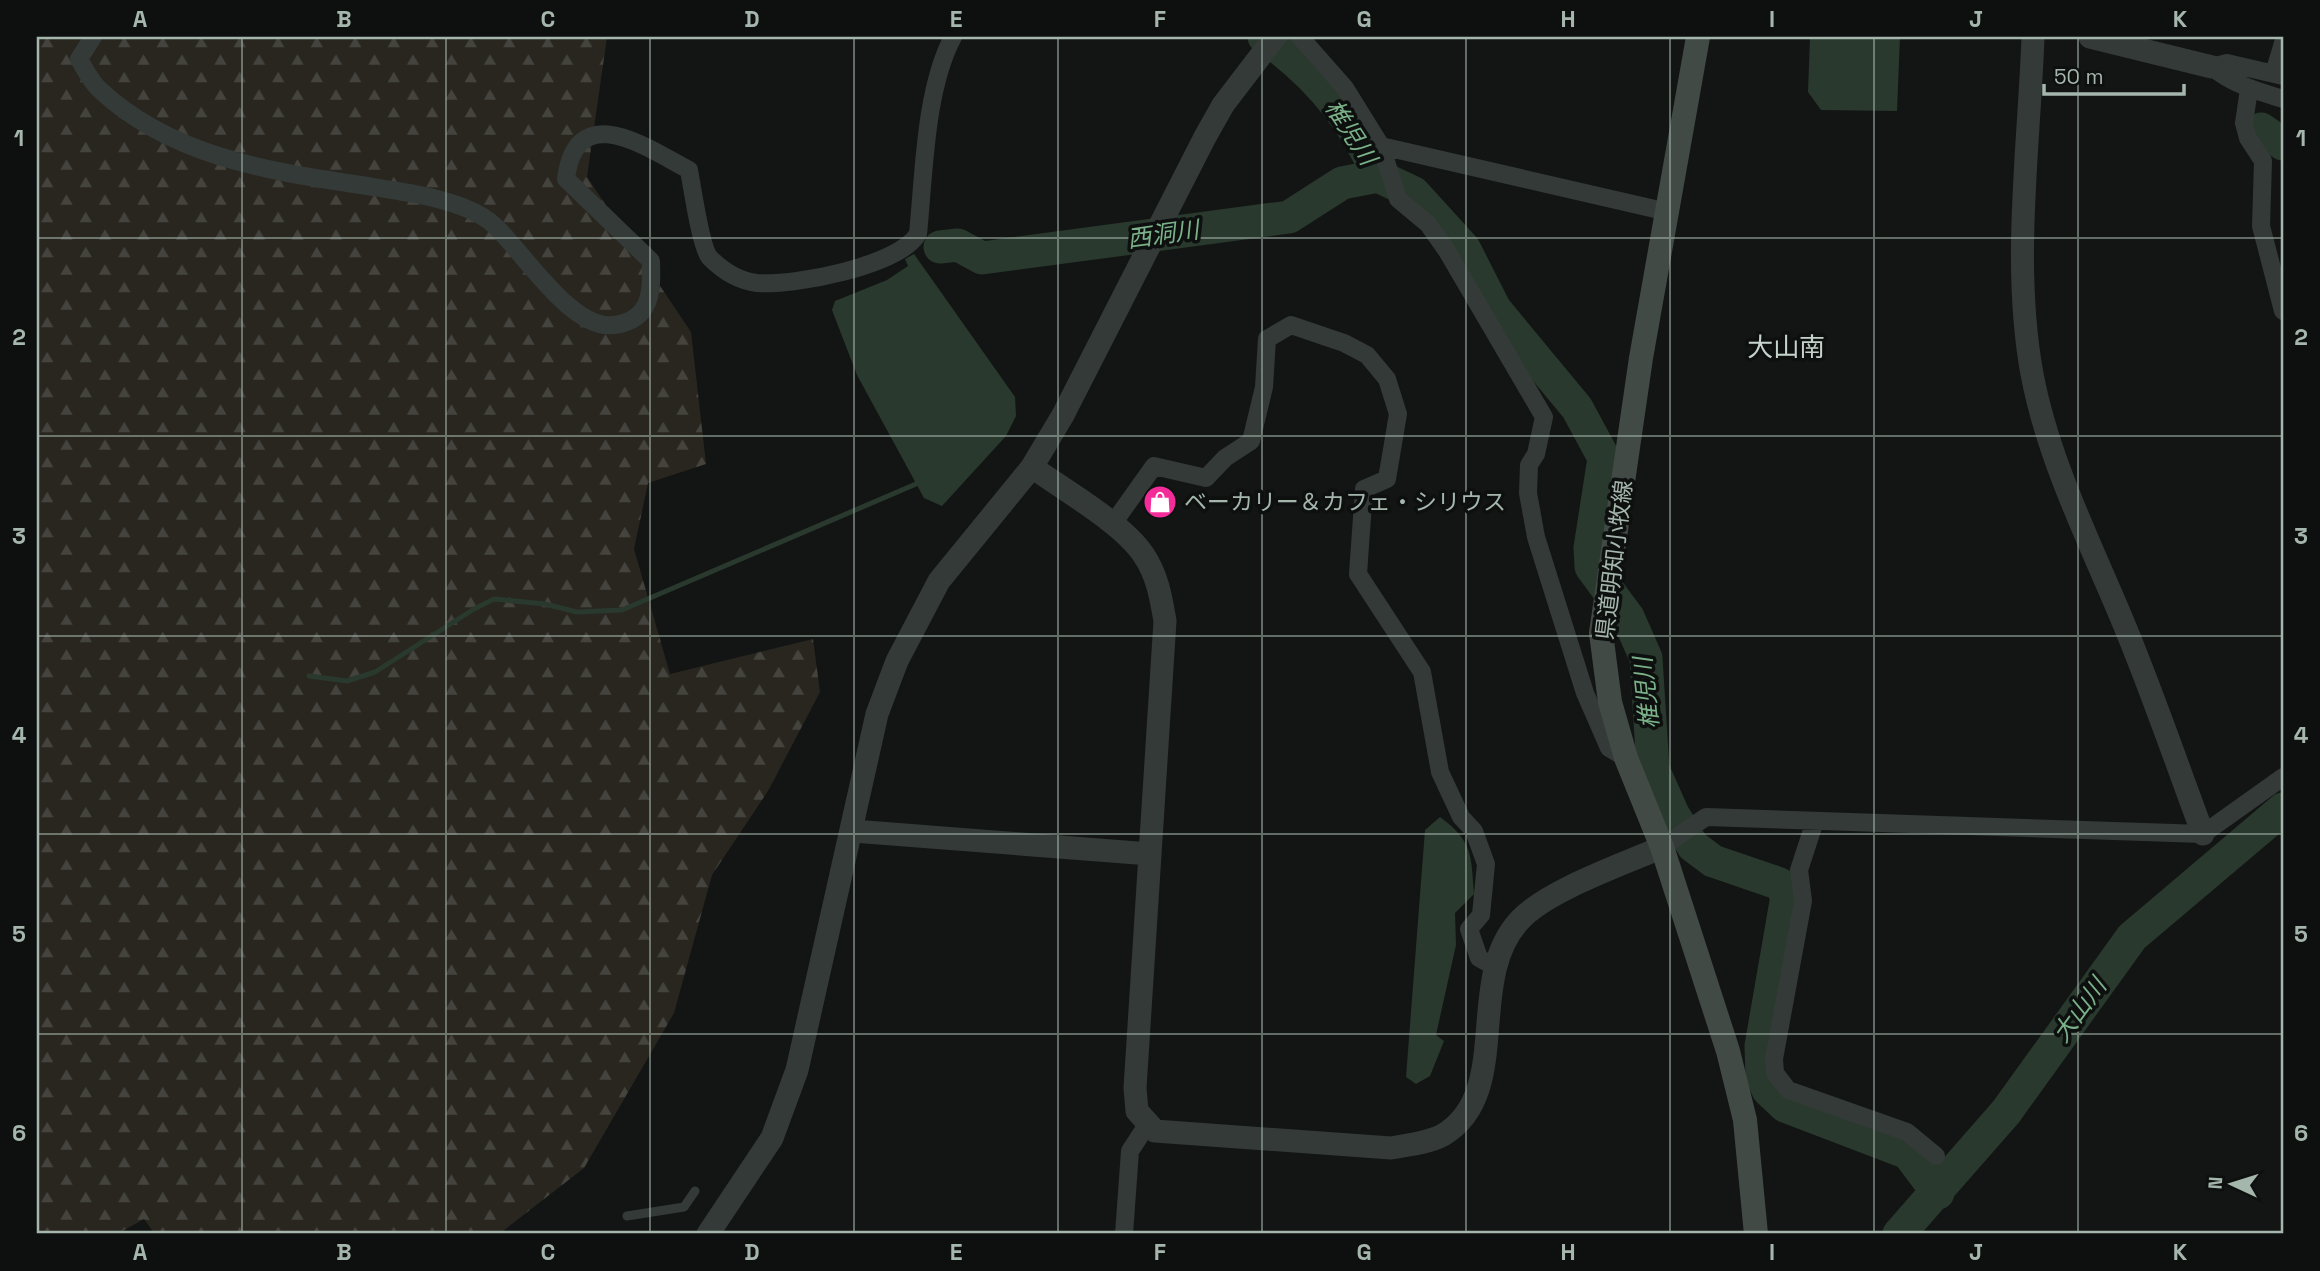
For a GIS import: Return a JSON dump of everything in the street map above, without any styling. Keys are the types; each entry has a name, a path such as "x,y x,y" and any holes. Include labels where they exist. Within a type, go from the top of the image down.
{"main road":[{"name":"県道明知小牧線","path":"1698,37 1641,358 1611,571 1603,608 1602,655 1610,702 1626,758 1667,844 1728,1051 1745,1120 1756,1234"}],"street":[{"path":"93,37 79,59 98,88 143,123 180,143 219,158 278,172 425,195 466,208 494,224 561,299 597,324 615,325 638,316 650,300 651,261 566,178 568,156 580,141 598,134 624,135 688,170 707,256 730,275 757,283 801,279 867,267 911,246 918,234 927,134 940,61 953,37"},
{"path":"1300,37 1345,88 1381,146 1398,199 1428,224 1447,251 1544,417 1536,454 1529,465 1528,493 1536,537 1585,693 1609,748 1626,758"},
{"path":"2034,37 2023,254 2025,315 2032,374 2040,409 2078,521 2121,618 2203,834"},
{"path":"2090,37 2212,67 2226,79 2283,99"},
{"path":"2212,67 2227,63 2278,74 2283,43"},
{"path":"708,1234 772,1138 797,1070 853,831 877,714 897,661 939,581 1032,467 1063,415 1223,106 1269,44"},
{"path":"2249,89 2244,123 2248,138 2263,161 2261,226 2283,311"},
{"path":"1381,146 1668,212"},
{"path":"1112,525 1154,466 1206,478 1224,458 1251,442 1264,387 1267,339 1277,330 1291,325 1344,343 1367,355 1387,379 1398,414 1387,480 1364,489 1358,574 1422,672 1440,772 1461,817 1474,831 1486,864 1481,915 1469,929 1479,958 1493,966"},
{"path":"1032,467 1112,525 1143,554 1158,582 1165,621 1135,1088 1137,1111 1147,1125 1167,1134 1391,1147 1421,1143 1444,1134 1469,1109 1481,1081 1493,966 1519,921 1543,901 1667,844 1706,817 2203,834 2283,777"},
{"path":"1815,821 1799,870 1802,901 1774,1059 1775,1073 1788,1090 1907,1132 1936,1156"},
{"path":"853,831 1150,854"},
{"path":"1124,1234 1129,1151 1147,1125"}],"lane":[{"path":"627,1216 684,1208 695,1191"}],"green space":[{"path":"37,37 607,37 587,177 691,332 706,464 648,483 634,549 670,674 813,639 820,692 768,791 712,875 674,1013 584,1168 499,1234 155,1234 144,1219 117,1234 37,1234"}],"shaded area":[{"path":"1810,37 1900,37 1897,111 1821,110 1808,92"},
{"path":"914,254 1015,397 1016,416 1006,436 942,506 924,498 857,375 832,310 835,301 887,280 908,266 905,259"},
{"path":"1440,817 1459,834 1468,850 1474,894 1455,913 1456,945 1436,1035 1444,1041 1430,1076 1416,1084 1406,1077 1425,830"}],"waterway":[{"name":"椎児川","path":"1264,37 1300,66 1331,98 1357,135 1378,176 1414,193 1464,248 1495,309 1577,408 1604,458 1590,548 1591,567 1628,617 1646,658 1653,769 1673,814 1693,846 1713,861 1780,884 1787,896 1761,1046 1762,1076 1768,1090 1785,1106 1908,1153 1938,1193"},
{"path":"2261,129 2283,144"},
{"name":"西洞川","path":"940,247 958,245 982,258 1289,217 1342,183 1378,176"},
{"path":"309,676 347,681 375,672 494,599 545,604 577,612 622,610 916,484 918,480"},
{"name":"大山川","path":"1899,1234 2006,1112 2132,937 2283,809"}],"place":[{"name":"ベーカリー＆カフェ・シリウス","path":"1160,502"}],"district":[{"name":"大山南","path":"1786,347"}]}
